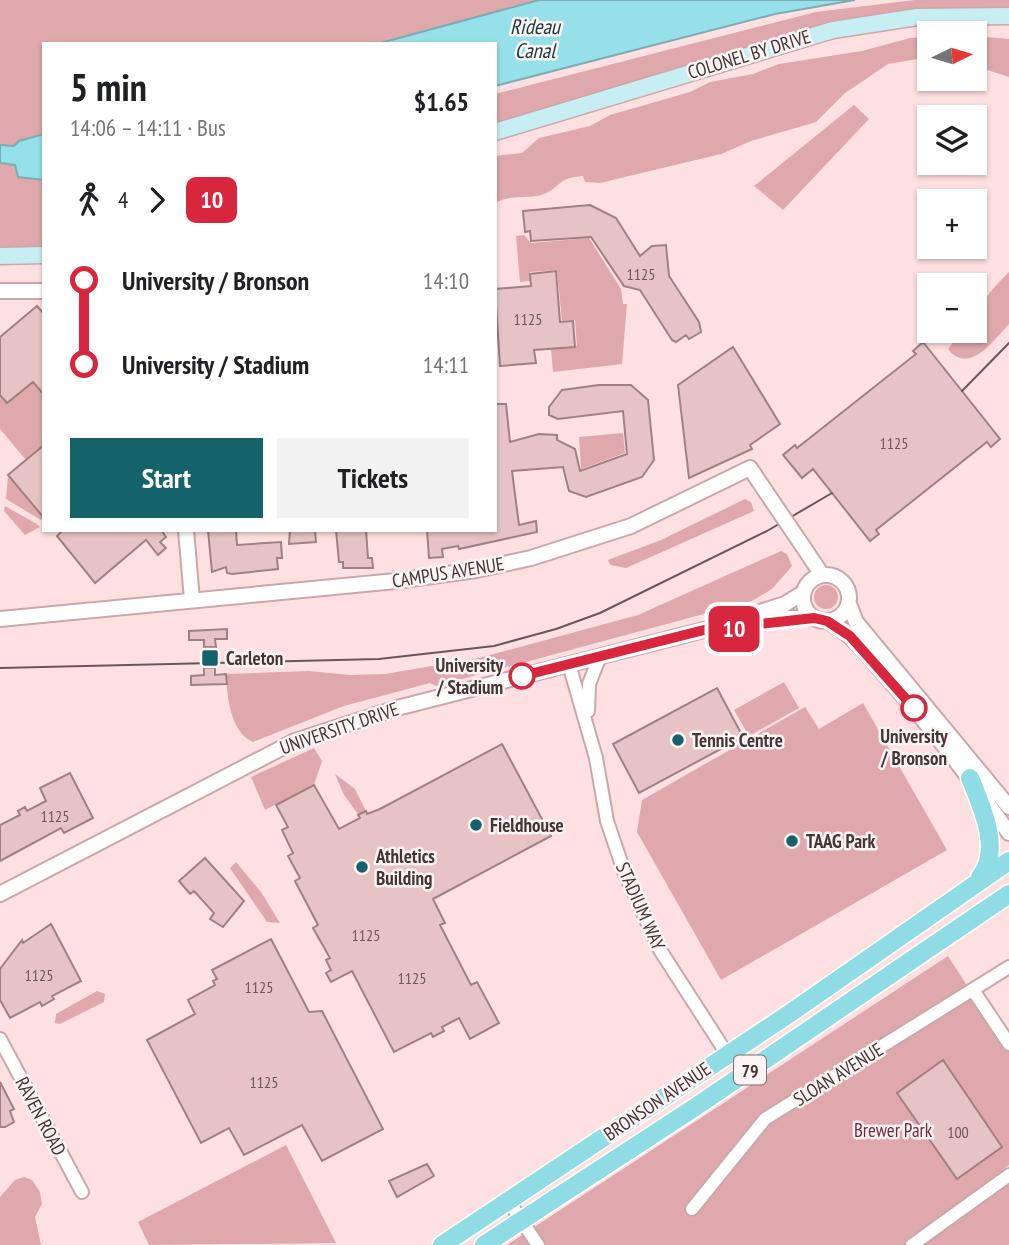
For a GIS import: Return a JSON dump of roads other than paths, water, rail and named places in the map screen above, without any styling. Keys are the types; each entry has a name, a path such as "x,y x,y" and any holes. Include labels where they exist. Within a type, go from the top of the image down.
{"main road":[{"name":"COLONEL BY DRIVE","path":"497,131 824,32 917,17 1009,16"},
{"path":"0,256 42,254"},
{"path":"970,778 985,819 990,858 987,868 975,883"},
{"name":"BRONSON AVENUE","path":"442,1245 1009,861"},
{"name":"BRONSON AVENUE","path":"484,1245 1009,894"}],"street":[{"path":"0,291 42,291"},
{"name":"CAMPUS AVENUE","path":"0,619 438,576 516,562 631,526 750,468 822,575"},
{"path":"186,532 192,600"},
{"path":"1009,807 856,622 844,583 832,576 822,575 810,581 803,593 804,607 820,620 843,629 859,644 970,778 1009,834"},
{"name":"UNIVERSITY DRIVE","path":"0,894 295,741 373,714 704,630 785,604 803,593"},
{"path":"820,620 841,616 849,604"},
{"name":"UNIVERSITY DRIVE","path":"704,630 820,620"},
{"name":"STADIUM WAY","path":"600,656 587,696 592,743 607,821 641,913 684,991 727,1054"},
{"name":"STADIUM WAY","path":"569,664 592,743"},
{"name":"SLOAN AVENUE","path":"692,1209 765,1119 1009,967"},
{"path":"973,990 1009,1044"},
{"name":"RAVEN ROAD","path":"0,1039 82,1192"},
{"path":"912,1245 1009,1175"},
{"path":"507,1199 538,1245"}],"water":[{"name":"Rideau Canal","path":"539,0 855,0 775,14 497,85 497,42 384,42"},
{"path":"42,135 42,180 18,177 15,165 0,163 0,145 14,146 19,141"}],"tram line":[{"path":"962,391 1009,343"},
{"path":"0,668 379,659 494,646 556,629 600,613 767,531 832,493"}],"place":[{"name":"Carleton","path":"210,658"},
{"name":"University / Stadium","path":"522,676"},
{"name":"University / Bronson","path":"914,708"},
{"name":"Tennis Centre","path":"678,740"},
{"name":"Fieldhouse","path":"476,825"},
{"name":"TAAG Park","path":"792,841"},
{"name":"Athletics Building","path":"362,867"}],"park label":[{"name":"Brewer Park","path":"893,1130"}]}
